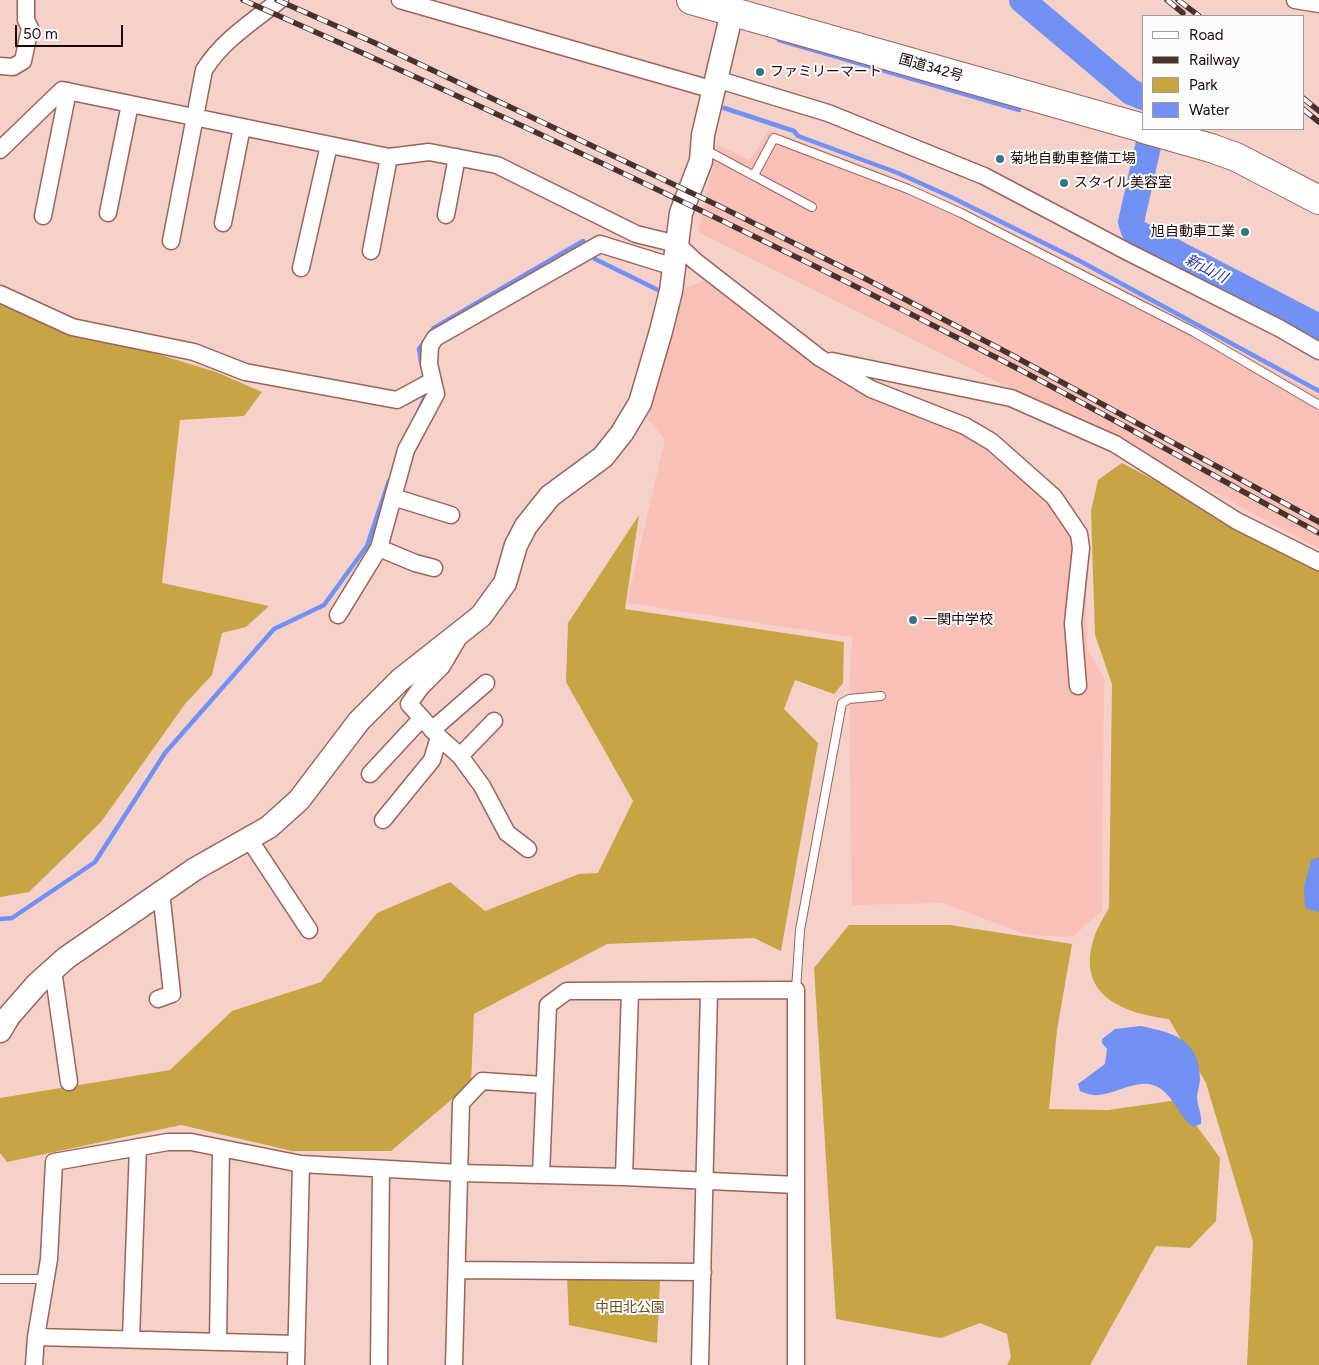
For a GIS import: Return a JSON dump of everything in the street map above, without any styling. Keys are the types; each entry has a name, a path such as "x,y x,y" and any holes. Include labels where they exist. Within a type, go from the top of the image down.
{"highway":[{"name":"国道342号","path":"691,0 1142,128"},
{"name":"国道342号","path":"1150,130 1236,157 1319,200"}],"street":[{"path":"0,66 13,67 23,61 30,28 26,20 26,0"},
{"path":"171,242 204,70 216,52 280,0"},
{"path":"400,0 715,85 828,113 984,176 1279,328 1319,351"},
{"path":"1295,0 1319,4"},
{"path":"0,1031 23,1000 53,970 161,891 195,869 269,827 299,800 359,721 400,680 481,616 505,584 516,546 526,526 550,496 603,457 622,433 640,403 661,331 674,268 681,213 701,161 715,85 732,12"},
{"path":"0,150 62,90 389,157 429,152 497,165 636,234 677,244 820,358 872,389 965,426 992,442 1054,497 1066,511 1079,534 1081,548 1073,623 1078,686"},
{"path":"43,216 68,91"},
{"path":"108,213 130,104"},
{"path":"223,223 242,127"},
{"path":"301,268 328,145"},
{"path":"371,251 389,157"},
{"path":"446,215 457,157"},
{"path":"338,615 379,548 406,450 436,394 429,364 430,346 435,338 600,244 674,268"},
{"path":"0,294 72,327 194,352 245,372 397,400 432,381"},
{"path":"820,358 1020,402 1075,428 1115,444 1237,520 1319,562"},
{"path":"393,497 451,515"},
{"path":"379,548 415,563 434,568"},
{"path":"462,632 442,666 421,687 409,704 460,756 482,786 507,833 528,849"},
{"path":"370,774 486,683"},
{"path":"460,756 494,721"},
{"path":"383,820 432,760 431,728"},
{"path":"250,839 308,930"},
{"path":"158,999 172,994 161,891"},
{"path":"53,970 69,1082"},
{"path":"541,1174 543,1085 548,1005 566,990 709,992 796,990 796,1365"},
{"path":"624,1177 630,991"},
{"path":"700,1365 709,992"},
{"path":"454,1365 461,1103 482,1081 543,1085"},
{"path":"34,1365 36,1337 49,1259 54,1162 168,1142 191,1142 301,1164 460,1174 541,1174 796,1185"},
{"path":"131,1338 138,1147"},
{"path":"218,1342 221,1149"},
{"path":"296,1365 301,1164"},
{"path":"379,1365 381,1169"},
{"path":"458,1270 702,1272"},
{"path":"36,1337 131,1338 296,1344"}],"lane":[{"path":"754,175 774,138 908,189 962,213 1194,332 1319,405"},
{"path":"702,148 812,206"},
{"path":"796,990 800,930 842,703 849,699 881,696"},
{"path":"0,1279 46,1279"}],"shaded area":[{"path":"769,130 882,172 951,202 1142,298 1319,396 1319,549 1158,462 698,232 718,145 750,160"},
{"name":"一関中学校","path":"706,280 831,376 930,401 988,428 1081,519 1085,549 1087,649 1104,677 1102,911 1072,937 1028,935 942,903 852,905 849,699 852,637 627,603 665,439 648,420 681,290"},
{"path":"0,299 56,323 216,372 262,392 244,416 180,420 162,583 269,606 246,627 222,633 212,675 185,704 101,822 29,892 0,897"},
{"path":"1122,463 1319,567 1319,1365 1247,1365 1253,1241 1206,1083 1169,1019 1134,1012 1119,1005 1106,997 1097,986 1091,972 1090,955 1095,935 1109,908 1112,684 1095,635 1091,511 1098,480"},
{"path":"639,515 625,609 844,642 843,683 834,694 795,680 784,709 818,743 781,951 754,938 607,944 474,1014 471,1083 391,1151 292,1151 181,1125 7,1162 0,1153 0,1098 170,1070 232,1011 321,982 377,913 450,882 485,911 579,874 598,873 633,801 566,682 568,623"},
{"path":"849,925 950,925 1072,944 1057,1030 1049,1109 1108,1110 1178,1100 1220,1158 1216,1221 1190,1248 1156,1246 1090,1365 1007,1365 1011,1357 1007,1334 980,1323 941,1338 836,1319 814,968"}],"green space":[{"name":"中田北公園","path":"567,1276 660,1281 657,1343 569,1325"}],"water":[{"path":"1319,857 1319,912 1305,908 1304,887 1311,860"},
{"path":"1141,1026 1174,1035 1190,1046 1199,1066 1200,1079 1197,1098 1201,1124 1193,1127 1188,1123 1166,1093 1153,1085 1138,1084 1106,1094 1096,1095 1080,1091 1078,1084 1105,1064 1107,1049 1102,1043 1102,1039 1115,1029"}],"waterway":[{"name":"新山川","path":"1022,0 1131,92 1142,97"},
{"path":"779,40 1019,110"},
{"path":"724,108 794,131 798,136 898,173 951,197 1078,260 1319,391"},
{"name":"新山川","path":"1152,130 1131,222 1134,231 1319,327"},
{"path":"430,333 434,328 583,241 595,259 660,291"},
{"path":"422,367 419,349 426,340"},
{"path":"419,410 427,393 426,389"},
{"path":"0,919 12,918 95,862 165,753 274,629 324,605 367,546 389,481"}],"railway":[{"path":"243,0 530,129 719,219 907,312 1041,381 1319,533"},
{"path":"277,0 375,43 717,205 862,277 1008,353 1319,522"},
{"path":"1167,0 1183,13"},
{"path":"1178,0 1198,15"},
{"path":"1304,99 1319,111"},
{"path":"1304,110 1319,122"}],"place":[{"name":"ファミリーマート","path":"760,72"},
{"name":"菊地自動車整備工場","path":"1000,159"},
{"name":"スタイル美容室","path":"1064,183"},
{"name":"旭自動車工業","path":"1245,232"},
{"name":"一関中学校","path":"913,620"}]}
